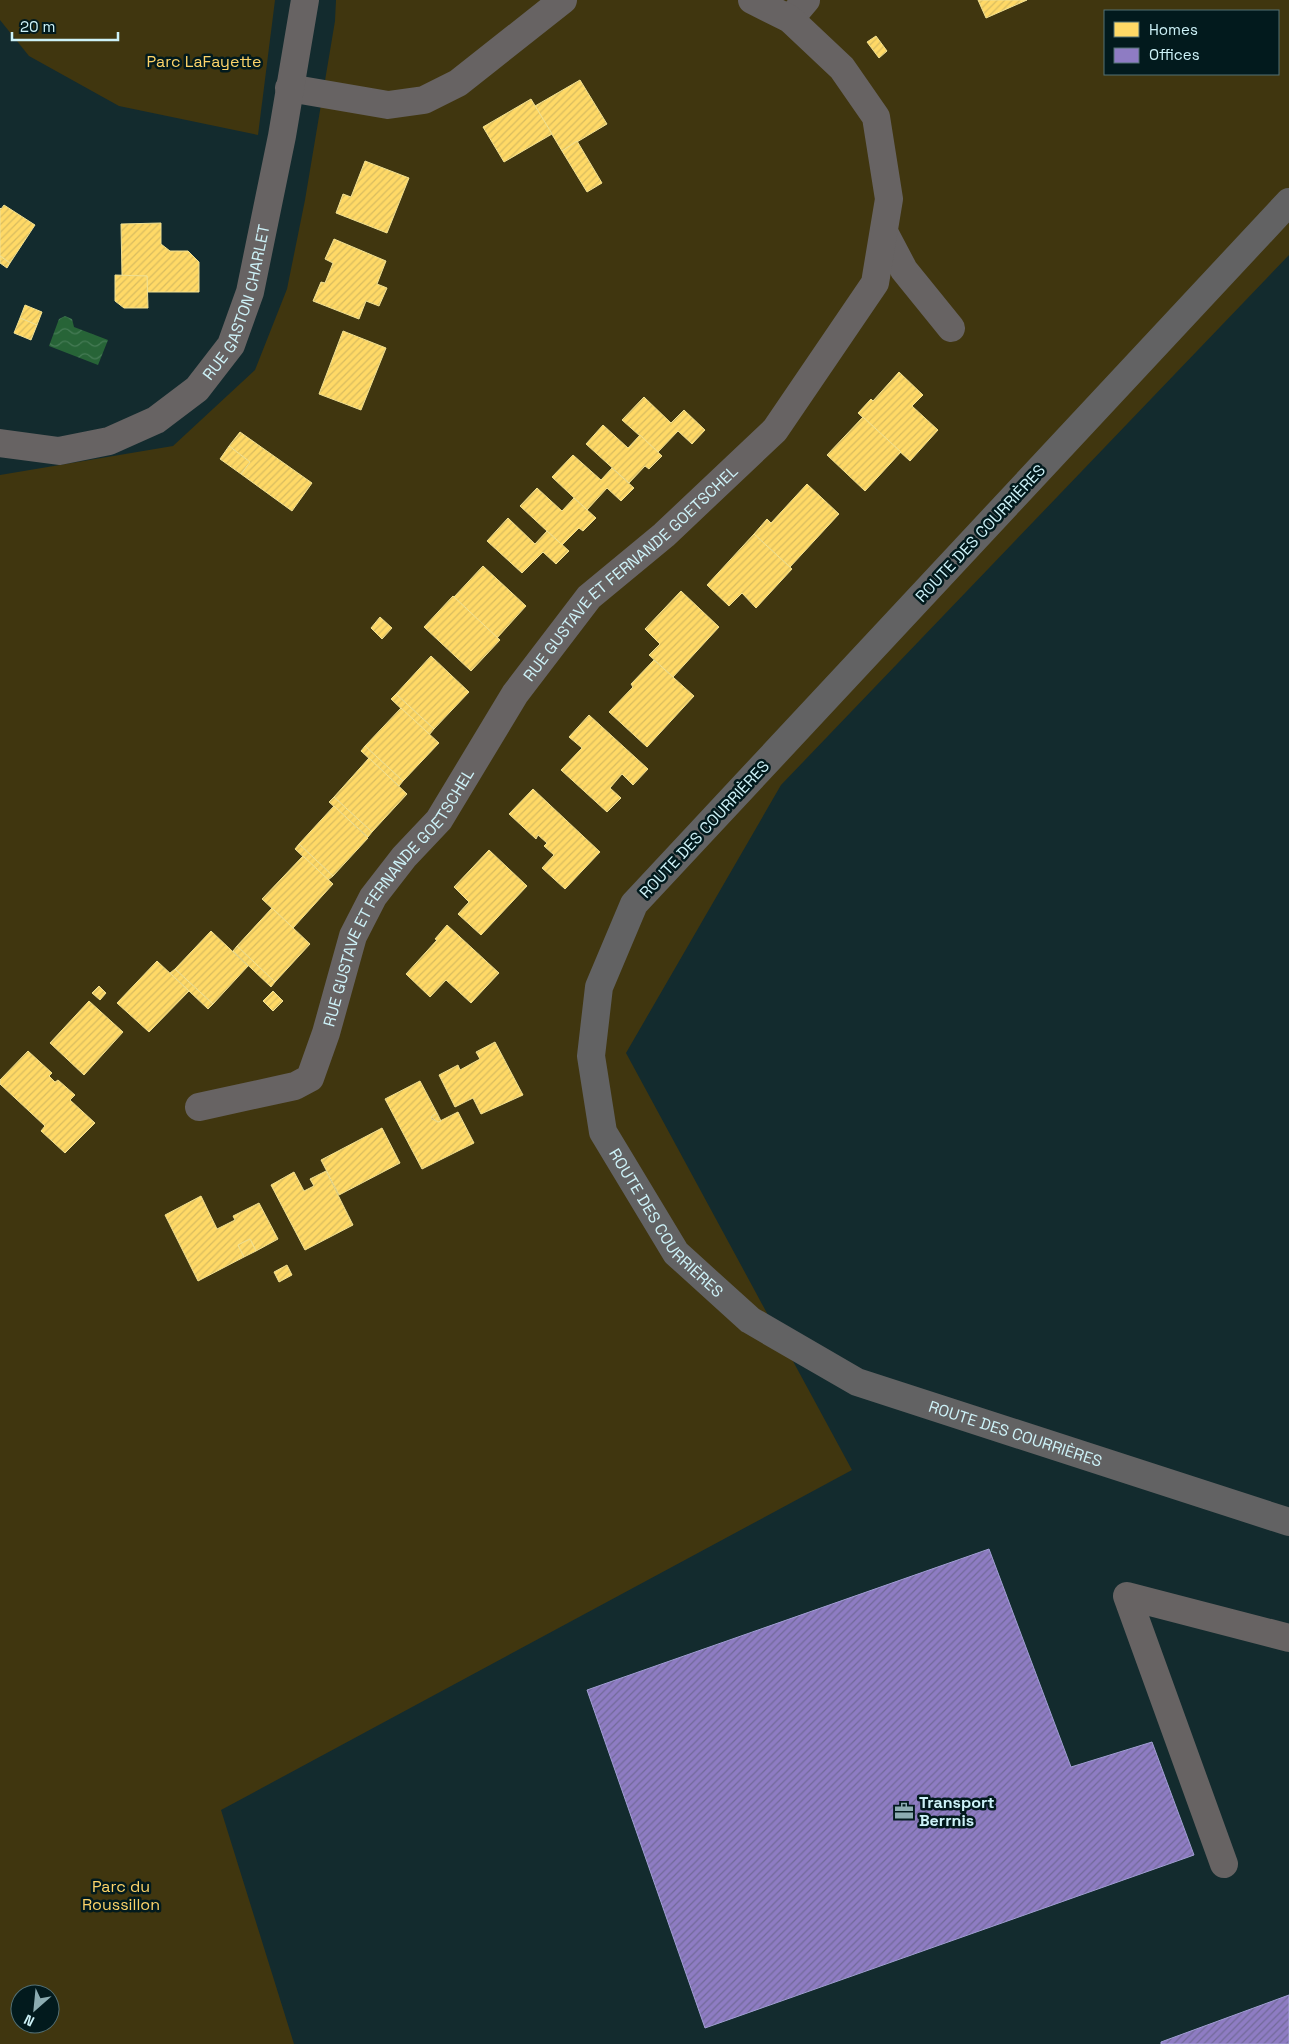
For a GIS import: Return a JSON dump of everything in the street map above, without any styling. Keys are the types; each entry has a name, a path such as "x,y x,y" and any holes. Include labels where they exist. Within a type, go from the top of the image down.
{"main road":[{"name":"ROUTE DES COURRIÈRES","path":"1289,202 634,904 599,987 591,1056 603,1132 676,1253 750,1320 857,1382 1289,1522"}],"street":[{"name":"RUE GASTON CHARLET","path":"0,443 59,451 109,441 156,420 198,389 231,345 250,292 282,136 305,0"},
{"path":"289,88 388,105 424,100 458,83 561,0"},
{"name":"RUE GUSTAVE ET FERNANDE GOETSCHEL","path":"199,1107 295,1086 310,1078 326,1033 353,936 373,897 404,857 439,820 515,694 589,596 664,535 775,430 875,283 889,199 876,117 798,10 752,0"},
{"path":"884,232 904,270 951,328"},
{"path":"1224,1864 1127,1596 1289,1638"}],"green space":[{"name":"Parc LaFayette","path":"0,0 275,0 258,135 119,106 29,56 0,20"},
{"name":"Parc du Roussillon","path":"336,0 1289,0 1289,255 781,785 626,1053 852,1470 221,1810 294,2044 0,2044 0,475 173,446 255,370 287,289 305,200 335,21"}],"water":[{"path":"65,316 72,319 74,327 108,340 98,365 49,346 59,319"}],"building: Homes":[{"path":"978,0 1027,0 986,18"},
{"path":"876,36 887,51 879,58 867,42"},
{"path":"580,80 607,124 562,151 535,106"},
{"path":"531,99 552,134 504,162 483,127"},
{"path":"577,141 602,183 587,192 562,151"},
{"path":"365,161 409,178 387,233 336,213 343,194 351,197"},
{"path":"4,205 35,225 10,263 0,256 0,208"},
{"path":"161,223 161,244 170,251 188,251 199,262 199,292 147,292 147,276 122,276 121,224"},
{"path":"334,239 386,261 377,284 387,288 379,306 366,301 359,319 313,301 321,282 325,283 333,263 325,259"},
{"path":"0,256 10,263 7,268 0,263"},
{"path":"115,275 147,276 148,308 124,308 115,301"},
{"path":"25,305 42,312 37,325 20,318"},
{"path":"20,318 37,325 31,340 14,333"},
{"path":"343,331 386,348 361,410 319,394"},
{"path":"899,372 923,395 912,406 938,430 910,461 858,413 871,399 873,401"},
{"path":"644,397 671,423 684,410 705,430 692,444 678,431 658,452 622,420"},
{"path":"863,417 901,452 865,491 827,455"},
{"path":"603,425 628,448 640,435 662,456 649,469 645,466 629,483 586,444"},
{"path":"240,432 312,483 292,511 241,474 250,462 229,446"},
{"path":"229,446 250,462 241,474 220,459"},
{"path":"573,455 601,480 612,468 634,488 621,501 607,488 587,510 552,477"},
{"path":"807,484 839,514 790,567 754,534 767,519 771,523"},
{"path":"537,488 562,511 574,498 596,518 583,531 579,528 562,545 520,506"},
{"path":"508,518 535,544 547,531 569,551 556,564 543,552 522,573 487,541"},
{"path":"754,534 792,569 756,608 742,593 729,606 707,585"},
{"path":"483,566 526,606 497,638 454,597"},
{"path":"681,591 719,627 673,677 649,655 660,644 645,629"},
{"path":"453,596 500,640 471,671 424,627"},
{"path":"380,617 392,628 382,639 371,628"},
{"path":"431,656 469,692 434,729 396,694"},
{"path":"654,660 694,696 647,747 609,712 633,687 631,684"},
{"path":"396,694 434,729 429,735 391,699"},
{"path":"401,708 439,743 403,781 365,746"},
{"path":"589,715 648,769 633,785 622,774 610,788 621,798 607,812 561,770 582,748 569,737"},
{"path":"365,746 403,781 399,786 361,751"},
{"path":"369,758 407,794 372,832 334,797"},
{"path":"533,789 600,852 565,889 542,868 554,855 544,846 547,843 538,835 536,839 509,814"},
{"path":"334,797 372,832 368,837 329,802"},
{"path":"334,806 368,838 333,876 299,844"},
{"path":"299,844 333,876 328,880 295,849"},
{"path":"489,850 527,886 481,935 458,914 469,902 454,887"},
{"path":"303,856 333,884 293,928 262,899"},
{"path":"272,908 310,944 275,982 237,946"},
{"path":"447,925 499,973 471,1003 446,980 430,997 406,974 437,940 435,939"},
{"path":"211,931 248,966 213,1004 175,969"},
{"path":"237,946 275,982 271,987 233,951"},
{"path":"157,961 189,991 149,1032 117,1003"},
{"path":"175,969 213,1004 208,1009 170,973"},
{"path":"99,986 106,993 100,1000 92,993"},
{"path":"273,991 283,1001 273,1011 263,1001"},
{"path":"89,1001 123,1032 84,1075 50,1043"},
{"path":"495,1042 523,1095 481,1114 473,1098 455,1107 439,1075 458,1065 460,1070 480,1059 476,1052"},
{"path":"28,1051 52,1073 49,1076 55,1082 58,1080 75,1095 70,1100 95,1123 65,1153 41,1131 45,1126 0,1084 0,1080"},
{"path":"420,1081 437,1113 431,1117 432,1119 438,1122 458,1112 474,1143 422,1169 385,1099"},
{"path":"437,1113 441,1121 438,1122 431,1117"},
{"path":"382,1128 400,1163 339,1195 321,1160"},
{"path":"326,1171 353,1225 305,1250 271,1185 294,1172 304,1191 314,1186 310,1179"},
{"path":"201,1196 217,1229 235,1220 233,1216 259,1203 278,1239 256,1251 250,1239 238,1245 244,1257 198,1281 165,1215"},
{"path":"250,1239 256,1251 244,1257 238,1245"},
{"path":"287,1265 292,1275 279,1282 274,1272"}],"building: Offices":[{"name":"Transport Berrnis","path":"989,1549 1071,1767 1152,1742 1194,1855 705,2028 587,1690"},
{"path":"1289,1995 1289,2044 1161,2044 1161,2042"}],"place":[{"name":"Transport Berrnis","path":"904,1811"}]}
